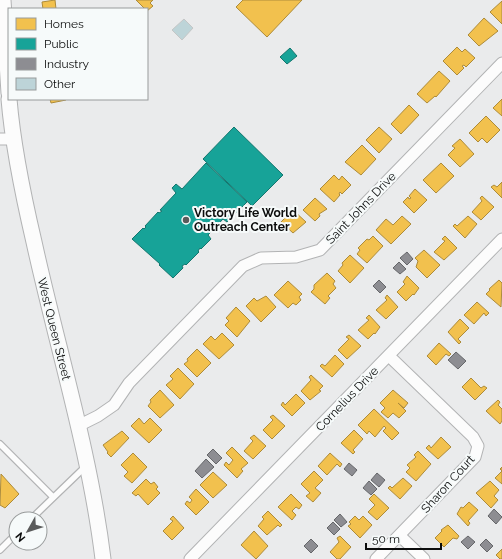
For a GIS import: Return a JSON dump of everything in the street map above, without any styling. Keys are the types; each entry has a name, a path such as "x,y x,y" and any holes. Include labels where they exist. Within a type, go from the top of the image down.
{"street":[{"path":"3,0 8,78"},
{"name":"Saint Johns Drive","path":"78,426 98,416 114,405 129,383 243,266 261,258 296,257 320,250 502,63"},
{"name":"West Queen Street","path":"9,100 6,139 78,426 99,524 103,559"},
{"name":"Cornelius Drive","path":"190,559 502,239"},
{"name":"Sharon Court","path":"376,559 400,536 475,457 478,446 473,437 389,356"},
{"path":"400,536 424,559"}],"lane":[{"path":"0,444 53,496"},
{"path":"39,511 53,496 87,466"},
{"path":"0,550 8,542"}],"building: Homes":[{"path":"55,0 56,8 43,8 42,2"},
{"path":"136,0 153,0 150,3 153,6 148,10 148,8 144,8"},
{"path":"243,0 302,0 267,37 236,7"},
{"path":"502,1 502,24 490,12"},
{"path":"484,18 498,31 479,46 468,35"},
{"path":"457,47 462,52 465,49 475,58 466,67 464,65 462,66 464,68 457,75 443,61"},
{"path":"439,71 450,81 436,97 435,96 427,103 417,94"},
{"path":"502,99 502,116 493,108"},
{"path":"50,100 66,100 51,103"},
{"path":"409,105 419,115 401,134 391,124"},
{"path":"486,116 500,130 487,143 482,138 478,142 469,133"},
{"path":"379,127 392,139 379,153 366,140"},
{"path":"460,139 474,154 460,167 448,155 455,148 452,146"},
{"path":"362,145 376,159 361,175 345,162"},
{"path":"441,163 454,176 436,193 423,180"},
{"path":"334,175 339,180 342,176 351,185 342,194 340,192 340,195 334,202 320,189"},
{"path":"502,182 502,198 491,187 494,185 497,187"},
{"path":"415,189 427,200 414,213 403,202 408,197 409,199 411,198 409,196"},
{"path":"482,196 494,207 481,220 472,212 482,201 480,198"},
{"path":"315,198 327,209 319,214 320,216 315,221 303,210"},
{"path":"293,210 306,222 293,233 281,222"},
{"path":"402,216 411,224 391,244 376,230 386,219 393,225"},
{"path":"468,216 477,224 465,238 453,226 455,224 457,226"},
{"path":"373,236 383,246 367,263 357,254 360,250 358,248 367,239 369,240"},
{"path":"445,236 457,248 444,260 434,252 445,241 442,239"},
{"path":"424,250 440,265 427,278 416,267 418,261 415,258"},
{"path":"350,255 364,268 350,283 338,271 343,265 342,263"},
{"path":"327,273 335,281 333,284 336,288 328,296 330,298 325,304 311,292 314,289 314,285"},
{"path":"407,276 419,288 414,295 413,294 406,301 397,292 405,284 403,282"},
{"path":"499,280 502,283 501,307 486,294 490,290 489,289"},
{"path":"288,281 302,294 299,297 301,300 296,305 293,303 288,308 274,295"},
{"path":"387,295 398,307 386,319 376,310 387,300 385,298"},
{"path":"266,296 276,307 261,322 246,306 254,298 257,301"},
{"path":"477,302 489,313 486,316 484,313 474,324 464,315"},
{"path":"236,307 250,321 237,337 225,325 229,321 226,318"},
{"path":"369,315 380,327 375,334 374,333 368,339 358,330 369,320 366,318"},
{"path":"460,319 469,328 458,339 461,342 459,344 448,332"},
{"path":"222,333 234,345 219,359 203,344 211,336 215,340"},
{"path":"349,335 361,346 347,359 338,350 349,339 346,337"},
{"path":"439,343 451,354 449,356 446,354 436,365 427,356"},
{"path":"197,349 211,363 197,377 184,364"},
{"path":"335,355 344,364 332,377 320,366 322,364 325,366"},
{"path":"178,368 194,384 180,399 166,385 173,379 170,376"},
{"path":"311,375 323,386 319,390 321,391 310,400 301,391 311,380 309,377"},
{"path":"471,378 481,388 484,386 487,388 475,400 462,387"},
{"path":"160,390 174,405 160,418 148,406 151,402 150,400"},
{"path":"393,390 408,403 404,408 398,403 406,411 399,418 393,413 388,418 381,412 385,408 380,403"},
{"path":"296,394 305,403 292,416 281,405 283,402 285,405"},
{"path":"498,400 500,402 498,405 502,409 502,421 500,424 486,411"},
{"path":"374,409 399,433 392,440 383,431 386,428 384,426 375,437 369,431 367,434 358,425"},
{"path":"273,415 285,426 272,439 263,430 273,420 270,417"},
{"path":"139,418 144,424 150,418 162,430 149,443 131,426"},
{"path":"354,430 363,439 353,450 355,452 353,454 341,443"},
{"path":"122,431 129,438 111,457 103,445"},
{"path":"254,435 266,446 253,459 244,451 253,441 250,438"},
{"path":"441,437 451,447 438,459 426,448 429,445 431,448"},
{"path":"232,447 248,463 241,469 243,471 237,478 224,465 226,462 229,465 233,460 226,453"},
{"path":"418,451 431,464 416,481 406,472 410,468 407,465 416,457 414,455"},
{"path":"133,453 147,467 132,483 124,476 128,472 121,465"},
{"path":"330,453 342,464 340,467 337,464 327,475 318,466"},
{"path":"314,471 323,480 315,488 321,493 313,502 306,496 310,493 301,484"},
{"path":"502,471 502,484 495,478"},
{"path":"213,472 227,485 213,498 200,485"},
{"path":"1,474 19,494 5,508 0,505"},
{"path":"403,478 412,486 400,499 388,488 390,486 392,488"},
{"path":"146,479 151,484 154,482 158,487 156,489 160,493 148,505 138,494 136,496 132,493"},
{"path":"490,481 499,490 494,496 498,500 491,508 476,493"},
{"path":"196,489 209,502 196,515 185,504 187,501 190,503 192,500 189,497"},
{"path":"291,494 302,505 299,509 296,507 292,511 296,515 292,520 278,507"},
{"path":"374,494 389,508 377,520 368,512 375,505 369,499"},
{"path":"469,502 478,510 468,521 470,523 468,526 457,514 461,507 463,508"},
{"path":"268,511 282,525 280,527 278,525 267,535 258,526 264,519 262,517"},
{"path":"173,516 184,528 172,540 163,531 173,521 170,519"},
{"path":"355,516 359,520 363,516 372,525 360,538 348,526 351,524 349,522"},
{"path":"448,525 459,536 457,539 453,538 444,547 435,538 442,531 441,530"},
{"path":"254,531 268,546 256,559 241,545"},
{"path":"340,536 351,547 340,559 337,559 330,552 339,542 337,538"},
{"path":"502,549 502,559 500,559 496,555"}],"building: Public":[{"path":"290,48 297,56 287,64 280,57"},
{"path":"234,127 283,175 252,206 203,159"},
{"name":"Victory Life World Outreach Center","path":"206,163 247,202 227,222 223,219 208,235 211,239 201,249 200,248 198,251 199,252 186,265 185,264 182,266 183,268 173,278 132,239 146,227 145,226 158,212 159,213 162,211 160,210 176,193 172,188 176,184 182,189"}],"building: Industry":[{"path":"407,252 413,259 407,265 400,258"},
{"path":"399,262 406,269 400,274 393,268"},
{"path":"379,280 386,287 380,293 373,286"},
{"path":"456,352 466,361 458,369 448,360"},
{"path":"213,449 222,458 216,464 207,455"},
{"path":"206,459 214,467 202,478 195,471"},
{"path":"349,463 357,470 352,476 344,469"},
{"path":"377,473 385,480 379,487 371,480"},
{"path":"369,481 377,489 371,495 363,488"},
{"path":"494,509 502,517 496,524 488,516"},
{"path":"340,514 347,522 341,527 334,520"},
{"path":"333,522 340,529 334,535 327,528"},
{"path":"468,536 475,542 468,549 461,542"},
{"path":"311,539 318,546 311,553 304,546"},
{"path":"486,539 493,546 487,552 480,545"}],"building: Other":[{"path":"184,19 193,28 182,40 172,30"}],"place":[{"name":"Victory Life World Outreach Center","path":"186,220"}]}
